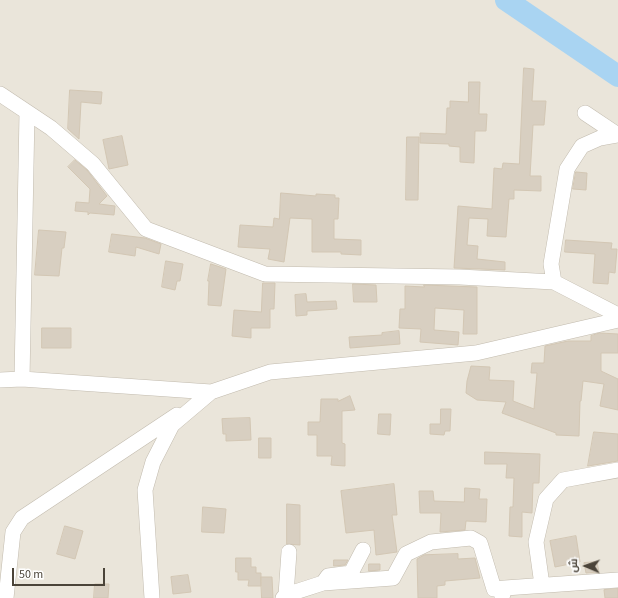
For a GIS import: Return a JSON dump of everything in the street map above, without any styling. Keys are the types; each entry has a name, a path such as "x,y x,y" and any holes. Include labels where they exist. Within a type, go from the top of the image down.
{"street":[{"path":"0,94 51,128 93,164 146,229 265,274 460,277 554,282 618,315"},
{"path":"22,379 27,113"},
{"path":"585,113 618,135"},
{"path":"554,282 551,264 567,169 582,146 600,138 618,135"},
{"path":"6,598 7,533 22,518 34,509 211,392 270,372 476,354 618,320"},
{"path":"0,380 22,379 211,392"},
{"path":"152,598 145,490 154,462 172,424 211,392"},
{"path":"542,585 536,542 546,499 563,480 618,470"},
{"path":"289,552 284,597 323,583 394,578 406,554 430,542 471,538 480,544 494,589 503,593 542,585 618,580"},
{"path":"323,583 328,576 351,573 363,550"}],"shaded area":[{"path":"0,0 618,0 618,598 2,598 0,581"}],"building":[{"path":"524,68 534,69 532,101 546,101 544,125 533,125 530,176 541,176 541,191 514,190 514,199 509,199 506,237 487,236 488,219 469,218 467,245 478,246 477,259 505,262 505,270 454,268 458,206 492,209 494,168 502,169 503,163 519,164"},
{"path":"469,82 480,82 479,114 487,114 486,131 475,131 474,163 460,162 460,147 449,146 449,144 420,143 420,133 446,134 447,108 450,108 450,101 468,102"},
{"path":"70,90 102,92 101,104 81,102 79,139 68,129"},
{"path":"122,136 128,165 109,169 103,140"},
{"path":"407,137 419,137 418,200 406,200"},
{"path":"75,160 87,170 107,196 99,204 115,206 114,215 90,213 88,215 88,212 75,211 76,202 89,203 90,189 68,167"},
{"path":"576,172 587,173 586,190 573,189"},
{"path":"281,193 316,196 316,194 335,195 335,198 339,198 338,219 334,219 334,239 361,240 361,255 341,254 341,252 312,252 312,219 290,218 284,262 268,259 270,249 238,247 240,225 273,227 274,218 279,219"},
{"path":"39,230 66,232 64,248 62,248 59,276 35,275"},
{"path":"112,234 145,238 161,244 159,254 136,247 135,256 109,252"},
{"path":"566,240 612,243 611,249 617,249 615,273 609,272 608,284 593,283 595,254 565,252"},
{"path":"166,261 183,264 180,281 177,281 175,290 162,287"},
{"path":"211,264 226,269 221,306 208,305 208,281"},
{"path":"263,283 275,283 274,309 270,309 270,328 251,328 251,338 232,336 234,310 261,312"},
{"path":"353,284 376,285 377,302 354,302"},
{"path":"424,285 477,287 477,334 463,334 464,310 435,308 434,330 459,332 458,345 420,342 421,329 399,328 400,309 405,309 405,286 424,287"},
{"path":"306,294 307,302 336,301 337,309 307,311 307,315 296,316 295,295"},
{"path":"42,328 71,328 71,348 42,348"},
{"path":"399,331 400,344 350,348 349,337 382,335 382,333"},
{"path":"600,333 618,334 618,353 601,353 601,371 618,379 618,410 600,406 604,384 583,381 580,401 579,436 556,435 556,433 502,413 506,402 477,400 466,393 467,381 471,366 490,367 489,380 514,381 513,401 534,409 537,373 531,373 532,363 544,363 545,346 568,341 591,341 591,336"},
{"path":"350,396 355,410 342,411 342,443 345,444 345,466 331,465 332,456 317,456 317,435 308,435 308,422 320,422 321,399 338,399 338,401"},
{"path":"441,409 451,409 450,431 445,431 444,435 430,434 430,424 440,424"},
{"path":"379,414 391,414 390,435 378,434"},
{"path":"250,418 251,440 226,441 226,434 223,434 222,419"},
{"path":"594,432 618,434 618,461 588,466"},
{"path":"259,438 271,438 271,458 259,458"},
{"path":"485,452 540,454 539,483 533,483 532,513 522,512 522,537 509,536 510,507 513,507 514,478 506,478 507,464 485,464"},
{"path":"394,484 397,515 392,515 397,552 376,555 374,530 346,533 341,491"},
{"path":"465,488 480,489 479,499 487,499 486,522 466,521 465,530 440,532 441,513 420,513 419,491 433,491 434,501 464,502"},
{"path":"287,504 300,505 300,545 287,544"},
{"path":"203,507 226,509 224,533 202,532"},
{"path":"65,526 83,531 75,559 57,554"},
{"path":"576,536 580,562 555,567 550,541"},
{"path":"458,554 458,559 475,558 480,578 445,581 445,585 437,586 437,598 418,598 417,559 424,555"},
{"path":"236,558 251,558 251,567 256,567 256,573 261,573 261,586 248,586 249,580 238,580 238,572 236,572"},
{"path":"334,560 348,560 345,565 334,566"},
{"path":"597,562 599,572 586,573 584,563"},
{"path":"369,564 380,564 380,570 369,571"},
{"path":"188,575 191,592 173,594 171,577"},
{"path":"261,577 272,577 273,598 262,598"},
{"path":"95,584 109,584 108,598 94,598"},
{"path":"618,589 618,598 605,598 604,590"}],"waterway":[{"path":"506,0 618,76"}]}
